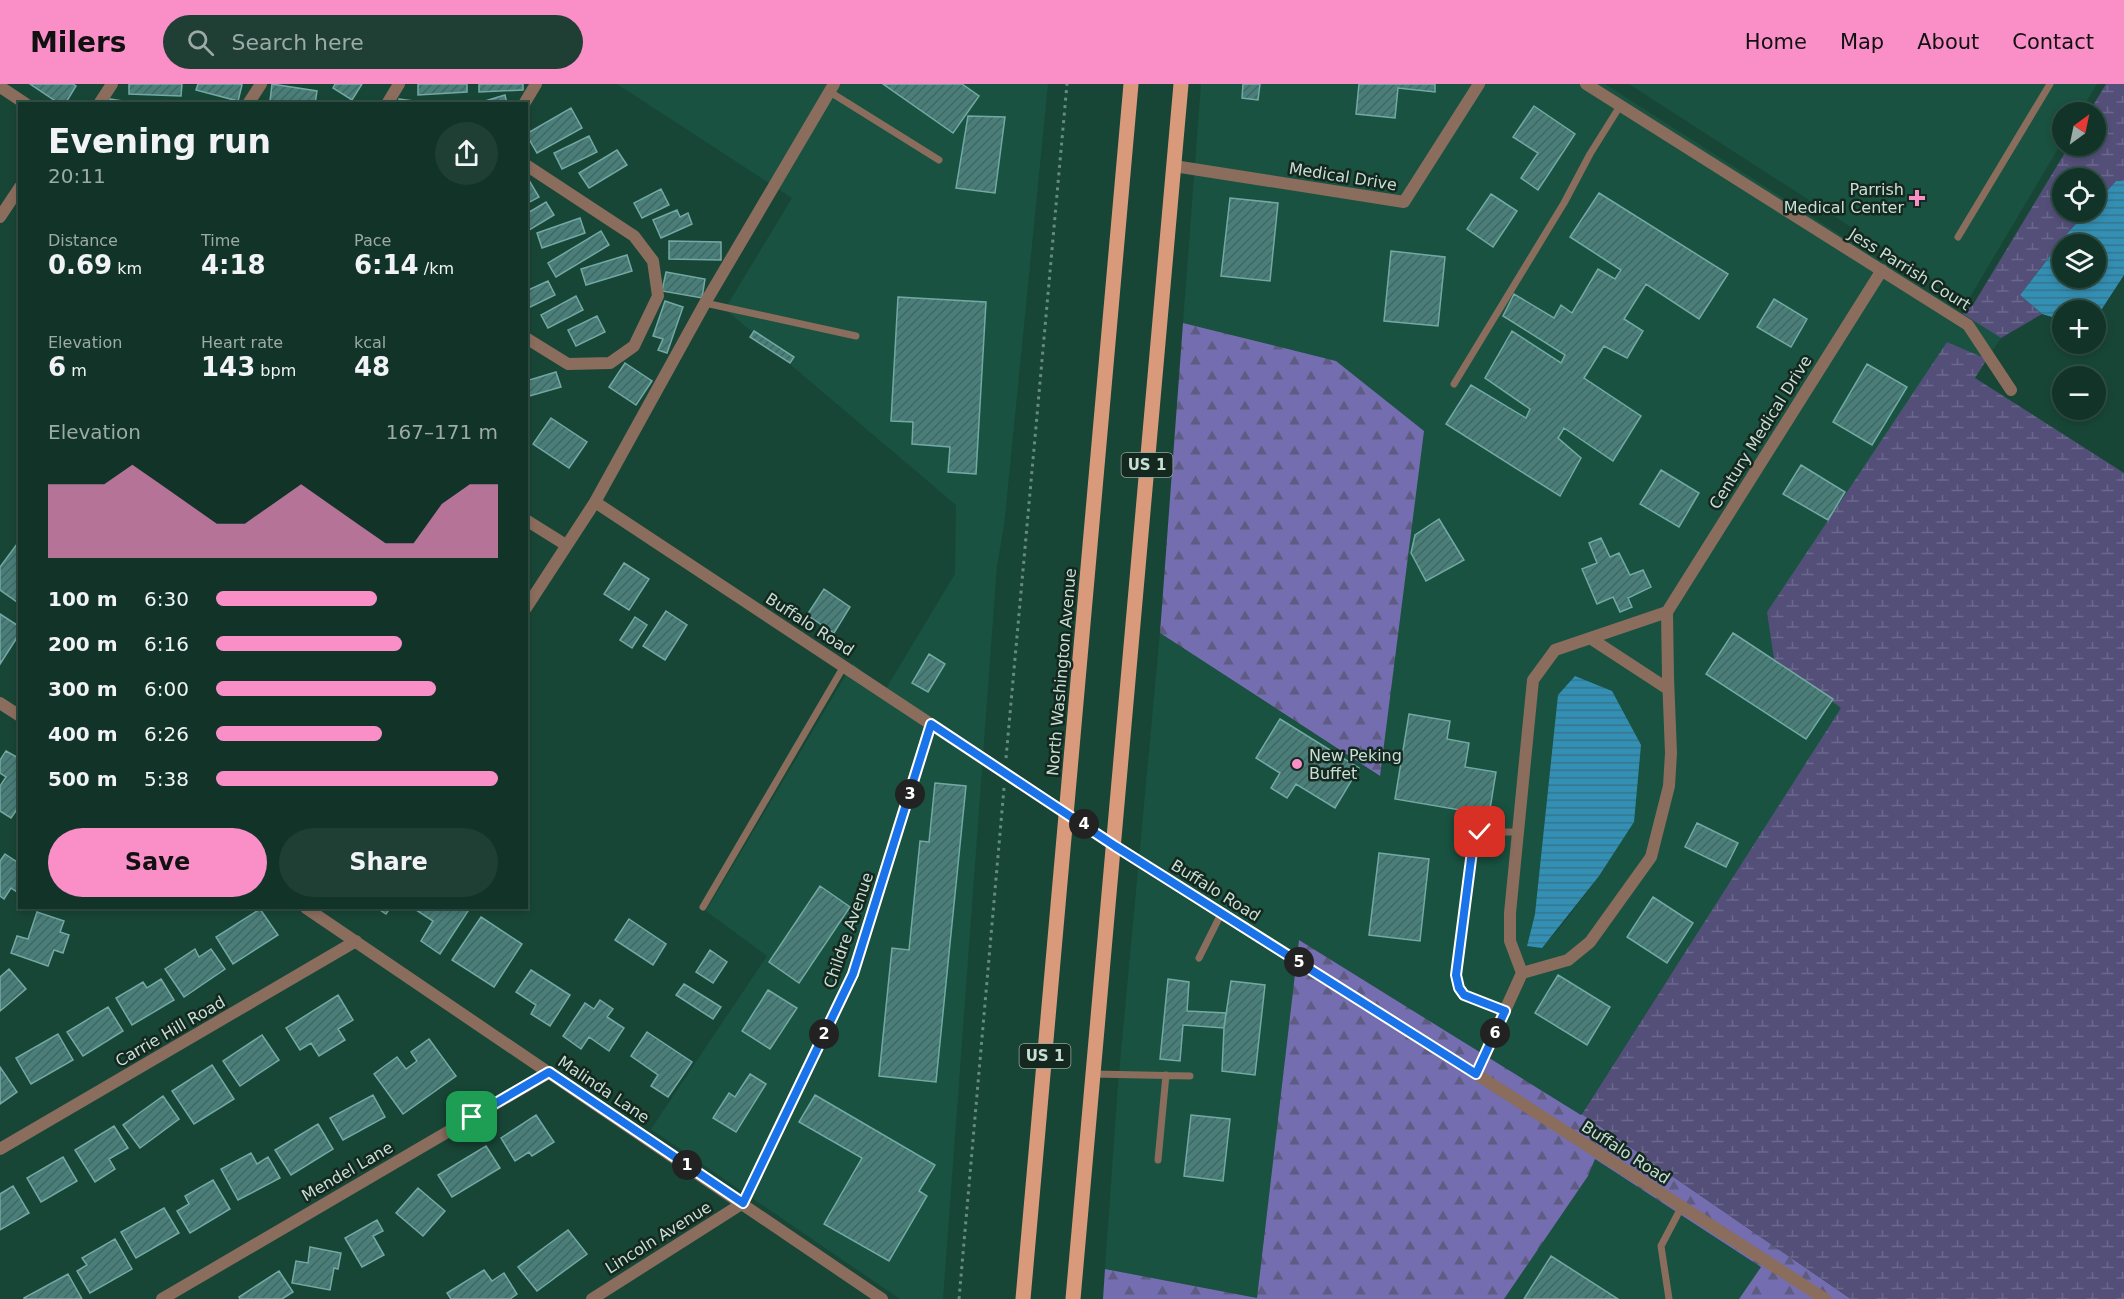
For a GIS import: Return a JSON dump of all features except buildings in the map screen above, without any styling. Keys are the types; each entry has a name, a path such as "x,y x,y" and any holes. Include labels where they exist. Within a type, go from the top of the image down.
{"main road":[{"name":"North Washington Avenue","path":"1023,1299 1131,84"},
{"name":"US 1","path":"1073,1299 1115,846 1180,84"}],"street":[{"path":"100,102 112,84"},
{"path":"249,102 261,84"},
{"path":"388,102 399,84"},
{"path":"525,102 536,84"},
{"name":"Medical Drive","path":"1174,166 1404,202 1479,84"},
{"name":"Jess Parrish Court","path":"1586,84 1968,325 2011,390"},
{"path":"2,88 23,102"},
{"path":"528,605 595,502 705,303 832,88"},
{"path":"528,166 634,236 653,261 658,296 634,346 610,363 568,364 528,339"},
{"path":"0,217 18,190"},
{"name":"Century Medical Drive","path":"1667,612 1882,270"},
{"name":"Buffalo Road","path":"595,502 1115,846 1476,1074 1825,1299"},
{"path":"528,521 566,545"},
{"path":"1476,1074 1522,973 1510,941 1510,913 1533,680 1555,650 1667,612 1670,786 1651,857 1590,942 1568,960 1522,973"},
{"path":"1590,638 1668,689"},
{"path":"0,703 18,716"},
{"name":"Childre Avenue","path":"743,1203 853,974 931,724"},
{"name":"Malinda Lane","path":"308,909 882,1299"},
{"name":"Carrie Hill Road","path":"0,1149 356,941"},
{"name":"Mendel Lane","path":"162,1299 549,1072"},
{"name":"Lincoln Avenue","path":"592,1299 743,1203"}],"lane":[{"path":"1958,237 2050,84"},
{"path":"832,88 939,160"},
{"path":"1454,384 1620,106"},
{"path":"705,303 856,336"},
{"path":"703,907 844,666"},
{"path":"1505,1011 1464,995 1459,988 1456,975 1474,836 1480,832 1518,832"},
{"path":"1199,958 1221,914"},
{"path":"1094,1074 1190,1076"},
{"path":"1158,1161 1166,1075"},
{"path":"1669,1299 1661,1246 1681,1208"}],"path":[{"path":"959,1299 1066,84"}],"shaded area":[{"path":"617,84 1048,84 1004,526 997,565 943,1299 900,1299 651,1129 767,956 706,911 853,663 884,692 955,574 956,505 725,309 792,198"},
{"path":"1201,84 1605,84 2001,338 1987,359 1947,342 1774,659 1842,708 1581,1115 1299,940 1257,1298 1105,1269 1118,1085 1160,633 1379,776 1336,361 1183,323","holes":["1634,822 1599,876 1559,929 1542,947 1527,945 1535,914"]},
{"name":"Parrish Medical Center","path":"1629,84 2097,84 2086,102 2052,102 2054,156 1967,302"},
{"path":"1595,1159 1761,1267 1739,1299 1504,1299 1588,1176"}],"green space":[{"path":"2106,84 2124,84 2124,181 2116,181 2106,192 2106,168 2056,168 2063,156 2106,156 2106,102 2095,102"},
{"path":"2052,174 2052,222 2078,222 2067,234 2052,234 2052,254 2020,295 2042,314 2001,338 1963,314 1973,305"},
{"path":"1183,323 1336,361 1424,431 1380,776 1160,633"},
{"path":"1947,342 1987,359 1975,378 2124,473 2124,1299 1851,1299 1582,1114 1841,708 1774,659 1767,612"},
{"path":"1299,940 1582,1114 1851,1299 1739,1299 1761,1267 1595,1159 1588,1176 1504,1299 1103,1299 1105,1269 1257,1298"}],"water":[{"path":"2116,181 2124,181 2124,275 2106,303 2106,300 2052,300 2052,317 2042,314 2020,295 2052,254 2052,288 2106,288 2106,234 2067,234 2078,222 2106,222 2106,192"},
{"path":"1575,676 1612,691 1641,745 1634,822 1599,876 1542,948 1527,946 1535,914 1558,695"}],"place":[{"name":"Parrish Medical Center","path":"1917,198"},
{"name":"New Peking Buffet","path":"1297,764"}],"route":[{"path":"472,1117 549,1072 743,1203 853,974 931,724 1115,846 1476,1074 1505,1011 1464,995 1459,988 1456,975 1474,836 1480,832"}]}
